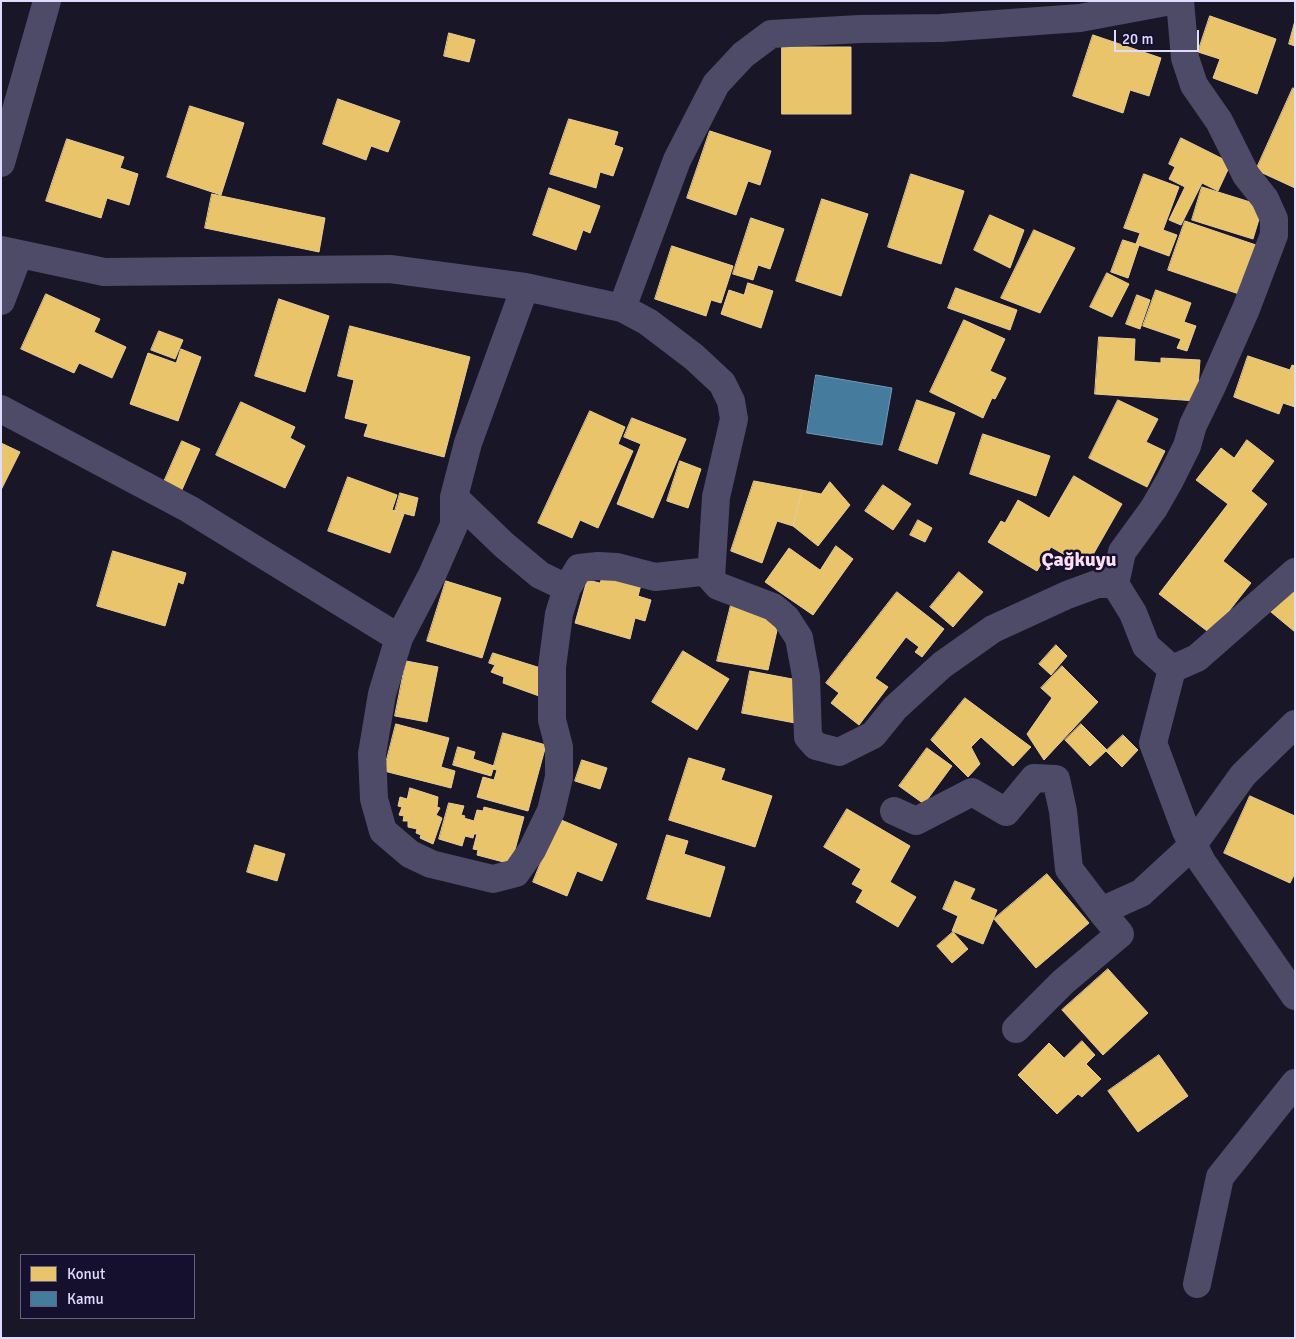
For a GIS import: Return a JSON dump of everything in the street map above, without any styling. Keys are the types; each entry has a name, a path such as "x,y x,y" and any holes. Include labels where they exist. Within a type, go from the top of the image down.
{"street":[{"path":"1,163 47,1"},
{"path":"622,308 677,160 716,84 743,55 771,34 860,29 941,28 1080,18 1171,1"},
{"path":"1172,669 1146,646 1133,613 1115,584 1122,552 1154,508 1187,446 1192,425 1212,386 1242,317 1274,236 1274,219 1265,199 1246,174 1219,121 1194,85 1185,58 1180,1"},
{"path":"1,301 10,252 104,272 390,269 525,287 622,308 648,322 694,357 722,383 732,401 734,419 716,497 711,578 718,586 773,607 786,618 799,638 806,676 808,737 816,746 840,752 873,734 894,708 942,665 993,629 1067,595 1097,584 1115,584"},
{"path":"525,287 492,382 468,443 454,498 454,525 432,575 400,638 382,694 372,754 374,799 383,831 410,854 431,864 493,879 516,873 532,850 551,811 559,777 559,747 552,720 552,667 559,614 567,588 579,568 617,567 655,577 710,570"},
{"path":"1,409 189,510 400,638"},
{"path":"454,498 504,545 540,575 567,588"},
{"path":"1172,669 1197,658 1295,572"},
{"path":"1172,669 1153,743 1186,831 1192,846 1202,862 1295,996"},
{"path":"1101,911 1141,893 1192,846 1243,775 1295,724"},
{"path":"894,811 916,822 972,792 1006,812 1034,778 1056,779 1064,811 1069,869 1120,934 1063,982 1016,1029"},
{"path":"1198,1284 1220,1177 1295,1083"}],"building: Konut":[{"path":"1210,16 1276,39 1257,94 1213,78 1220,59 1198,52"},
{"path":"1295,21 1295,46 1289,44"},
{"path":"449,33 475,40 469,62 444,56"},
{"path":"1093,35 1161,58 1149,96 1130,90 1123,113 1073,96"},
{"path":"782,47 851,47 851,114 782,114"},
{"path":"1293,88 1295,89 1295,188 1256,170"},
{"path":"338,99 400,121 388,152 371,146 366,160 323,144"},
{"path":"190,106 244,123 221,195 167,177"},
{"path":"569,119 618,132 614,145 623,148 613,176 600,172 596,188 550,174"},
{"path":"710,131 771,151 760,185 748,181 736,215 687,198"},
{"path":"1181,138 1231,163 1218,191 1202,183 1181,225 1169,220 1185,187 1169,179 1175,167 1169,164"},
{"path":"67,139 124,157 120,168 138,174 129,205 107,198 101,218 46,201"},
{"path":"911,174 964,191 941,264 888,247"},
{"path":"1144,174 1179,187 1163,230 1177,235 1169,256 1136,244 1140,233 1124,228"},
{"path":"1202,187 1263,206 1253,239 1192,220"},
{"path":"549,188 600,206 590,233 583,230 576,250 533,235"},
{"path":"212,194 325,218 319,252 205,228"},
{"path":"822,199 868,214 841,296 796,281"},
{"path":"990,215 1024,230 1010,268 974,250"},
{"path":"751,218 784,229 770,269 758,265 753,280 733,274"},
{"path":"1185,221 1256,245 1239,294 1168,270"},
{"path":"1034,230 1075,248 1040,313 1001,298"},
{"path":"1123,240 1139,245 1128,278 1111,272"},
{"path":"672,246 733,266 721,303 711,300 706,316 655,299"},
{"path":"1107,273 1129,284 1112,317 1090,307"},
{"path":"748,283 773,291 761,328 721,314 729,290 744,295"},
{"path":"956,288 1017,310 1010,330 948,308"},
{"path":"1156,290 1191,303 1184,322 1196,326 1187,351 1177,348 1181,339 1143,326"},
{"path":"46,294 100,319 94,332 126,347 112,378 79,363 74,373 21,349"},
{"path":"1137,295 1150,300 1140,329 1126,324"},
{"path":"279,299 329,316 305,392 255,376"},
{"path":"964,320 1005,339 990,371 1006,378 995,399 992,398 983,418 930,392"},
{"path":"350,326 470,357 444,457 364,436 368,424 345,418 354,380 338,376"},
{"path":"159,331 183,340 175,359 151,350"},
{"path":"1099,337 1135,339 1134,361 1161,363 1161,358 1200,360 1197,401 1095,394"},
{"path":"181,349 201,357 178,421 130,404 148,353 176,363"},
{"path":"1248,356 1290,370 1292,365 1295,366 1295,407 1283,403 1279,414 1234,397"},
{"path":"917,400 955,413 937,464 899,450"},
{"path":"1118,400 1158,419 1146,442 1165,451 1147,487 1089,458"},
{"path":"241,402 295,427 290,438 305,446 285,488 216,455"},
{"path":"590,411 625,427 618,444 633,451 598,528 580,520 572,538 538,523"},
{"path":"632,418 686,439 653,518 617,504 641,444 624,437"},
{"path":"983,434 1050,456 1036,496 970,474"},
{"path":"1247,440 1274,461 1251,491 1267,504 1223,561 1251,583 1211,634 1159,594 1228,504 1196,480 1221,448 1234,458"},
{"path":"182,441 200,449 181,492 163,484"},
{"path":"1,443 20,452 1,490"},
{"path":"680,461 701,469 688,508 667,501"},
{"path":"1074,476 1122,504 1086,567 1051,547 1037,571 988,542 1001,521 1005,523 1018,500 1049,518"},
{"path":"348,477 397,495 392,510 404,514 390,553 328,531"},
{"path":"754,481 802,490 793,526 777,521 762,563 731,551"},
{"path":"830,482 850,505 818,546 793,526 802,490 821,494"},
{"path":"883,485 911,504 893,530 865,511"},
{"path":"400,493 418,498 414,516 395,511"},
{"path":"918,520 932,528 925,542 910,535"},
{"path":"836,546 853,559 813,615 765,582 789,548 820,570"},
{"path":"113,551 186,573 183,584 178,582 165,626 97,606"},
{"path":"604,570 642,581 638,596 651,600 645,621 635,618 630,639 575,623 587,580 600,583"},
{"path":"959,572 983,592 953,627 930,607"},
{"path":"446,581 501,598 482,658 427,641"},
{"path":"1295,581 1295,632 1265,607"},
{"path":"897,592 944,629 922,657 915,652 919,647 906,637 875,678 888,687 859,725 831,703 839,693 826,683"},
{"path":"732,601 780,617 768,670 717,661"},
{"path":"1056,645 1067,656 1051,675 1039,664"},
{"path":"683,651 729,679 697,730 652,702"},
{"path":"493,653 547,670 539,696 503,683 504,677 491,672 495,665 489,663"},
{"path":"406,661 438,667 427,722 395,716"},
{"path":"1062,666 1098,702 1044,760 1027,734 1052,698 1041,688"},
{"path":"750,671 803,681 795,723 742,713"},
{"path":"965,698 1031,747 1013,766 981,737 971,747 980,764 968,777 931,740"},
{"path":"396,724 449,738 441,767 455,771 451,788 384,771"},
{"path":"1081,724 1107,750 1090,766 1065,740"},
{"path":"503,733 546,745 528,811 477,797 483,777 494,780 497,770 493,769"},
{"path":"1123,735 1138,750 1122,767 1106,751"},
{"path":"458,747 475,752 473,759 494,766 491,776 453,765"},
{"path":"927,748 952,766 924,804 899,786"},
{"path":"689,758 725,769 721,780 772,796 755,847 669,820"},
{"path":"582,760 607,768 600,789 575,781"},
{"path":"410,788 438,797 437,807 440,808 436,815 442,818 433,844 420,838 421,835 416,833 417,829 408,827 408,821 403,821 404,816 399,815 402,807 398,806 400,797 407,799"},
{"path":"1250,796 1295,816 1295,873 1290,883 1224,853"},
{"path":"449,803 464,806 461,815 474,821 477,810 483,811 484,807 524,817 511,864 477,855 478,850 473,849 477,834 474,834 473,838 465,836 462,846 439,839"},
{"path":"847,809 910,846 890,882 916,897 898,927 856,902 863,890 852,884 861,869 824,847"},
{"path":"559,819 617,844 602,881 577,871 567,896 533,882"},
{"path":"667,835 688,841 684,854 725,867 710,917 647,899"},
{"path":"255,845 285,854 277,881 247,872"},
{"path":"1047,874 1089,923 1036,968 994,919"},
{"path":"955,881 975,889 970,899 997,910 983,944 952,931 958,916 943,909"},
{"path":"953,932 968,949 952,963 937,946"},
{"path":"1108,969 1148,1013 1103,1055 1062,1010"},
{"path":"1082,1041 1095,1055 1086,1064 1101,1079 1082,1097 1078,1094 1057,1114 1018,1075 1049,1043 1064,1058"},
{"path":"1159,1055 1188,1096 1138,1132 1108,1091"}],"building: Kamu":[{"path":"816,375 892,388 882,445 807,433"}],"district":[{"name":"Çağkuyu","path":"1079,561"}]}
